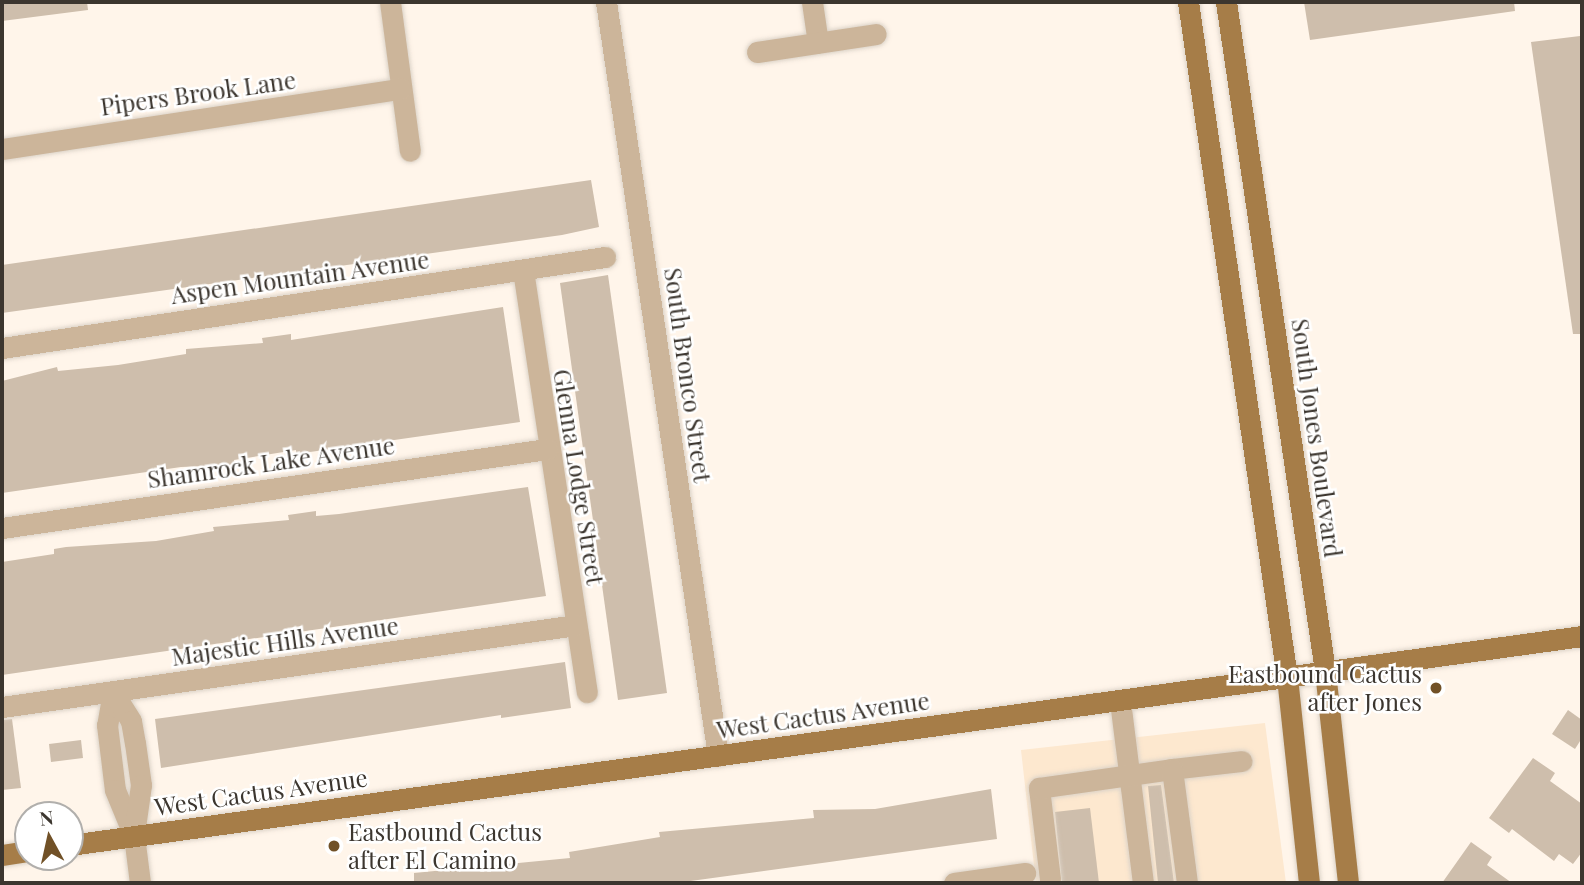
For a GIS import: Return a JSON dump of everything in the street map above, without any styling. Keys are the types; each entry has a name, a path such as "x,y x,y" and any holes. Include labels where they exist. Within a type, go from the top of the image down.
{"main road":[{"path":"1188,2 1287,677 1310,883"},
{"name":"South Jones Boulevard","path":"1226,2 1325,671 1348,883"},
{"name":"West Cactus Avenue","path":"84,843 1582,636"}],"street":[{"path":"390,2 410,151"},
{"name":"South Bronco Street","path":"606,2 718,756"},
{"path":"812,2 818,43"},
{"path":"757,52 876,34"},
{"name":"Pipers Brook Lane","path":"2,149 401,89"},
{"name":"Aspen Mountain Avenue","path":"2,348 605,257"},
{"name":"Glenna Lodge Street","path":"523,270 547,449 587,692"},
{"name":"Shamrock Lake Avenue","path":"2,528 547,449"},
{"name":"Majestic Hills Avenue","path":"2,707 576,625"},
{"path":"113,692 131,721 141,785 134,836 140,883"},
{"path":"113,692 107,725 115,790 134,836"},
{"path":"1119,701 1143,883"},
{"path":"109,747 135,743"},
{"path":"1050,879 1040,788 1242,761"},
{"path":"1172,769 1187,883"},
{"path":"954,883 1025,873"}],"shaded area":[{"path":"1265,723 1286,883 1036,883 1021,750"}],"building":[{"path":"2,2 87,2 88,10 2,21"},
{"path":"1304,2 1514,2 1515,11 1310,40"},
{"path":"1580,36 1582,334 1573,334 1531,42"},
{"path":"591,180 599,227 562,235 2,313 2,265"},
{"path":"608,275 667,693 618,700 560,283"},
{"path":"503,307 520,422 296,454 296,450 234,460 235,465 181,467 2,493 2,381 57,367 58,371 118,365 186,354 186,349 263,343 262,338 291,334 291,340"},
{"path":"528,487 546,596 2,675 2,562 54,554 54,549 66,547 156,541 214,531 213,527 289,520 288,515 316,511 316,516 339,514"},
{"path":"565,662 571,708 501,718 501,715 161,768 155,719"},
{"path":"1568,710 1582,720 1582,738 1575,749 1552,734"},
{"path":"12,719 21,788 2,790 2,720"},
{"path":"81,740 83,758 51,762 49,744"},
{"path":"1533,758 1555,773 1550,781 1582,804 1582,852 1573,864 1559,854 1554,861 1512,829 1509,833 1489,818"},
{"path":"1161,785 1174,883 1158,883 1148,786"},
{"path":"991,789 997,839 676,883 414,883 414,873 570,858 569,852 660,837 659,832 814,818 813,810 875,809"},
{"path":"1090,808 1099,883 1062,883 1055,812"},
{"path":"1471,842 1492,857 1487,865 1512,883 1442,883"}],"place":[{"name":"Eastbound Cactus after Jones","path":"1436,688"},
{"name":"Eastbound Cactus after El Camino","path":"334,846"}]}
